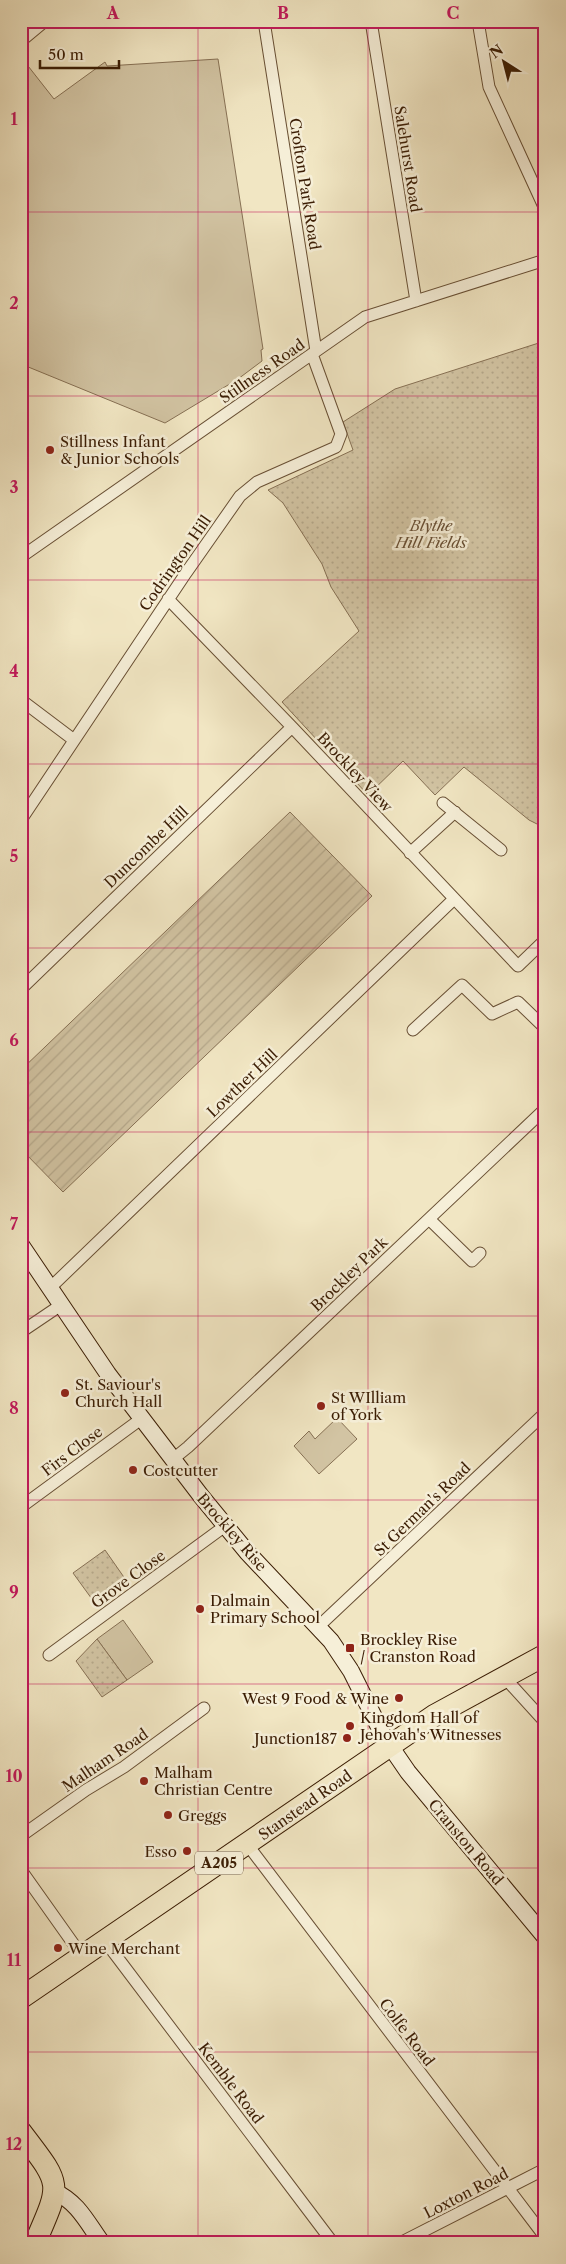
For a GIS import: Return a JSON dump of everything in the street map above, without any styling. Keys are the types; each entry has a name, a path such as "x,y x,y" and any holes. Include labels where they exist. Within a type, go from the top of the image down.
{"highway":[{"name":"Stanstead Road","path":"21,1998 442,1710 545,1655"},
{"path":"21,2132 50,2171 55,2185 55,2192 35,2243"}],"main road":[{"name":"Brockley Rise","path":"21,1245 141,1419 172,1460 225,1526 319,1626 341,1656 389,1745"},
{"name":"Cranston Road","path":"389,1745 408,1772 545,1937"},
{"path":"55,2192 65,2196 75,2205 102,2243"}],"street":[{"path":"21,41 45,21"},
{"name":"Crofton Park Road","path":"264,21 314,353"},
{"name":"Salehurst Road","path":"371,21 416,301"},
{"path":"478,21 489,87 545,209"},
{"name":"Stillness Road","path":"21,557 365,317 545,260"},
{"name":"Codrington Hill","path":"21,820 168,599 246,489 257,482 336,447 341,434 314,353"},
{"name":"Brockley View","path":"168,599 518,966 545,940"},
{"path":"21,700 74,740"},
{"name":"Duncombe Hill","path":"21,989 292,727"},
{"path":"443,803 501,850"},
{"path":"410,853 455,812"},
{"name":"Lowther Hill","path":"50,1288 454,899"},
{"path":"413,1030 462,984 492,1014 518,1002 545,1028"},
{"name":"Brockley Park","path":"172,1460 188,1448 545,1108"},
{"path":"428,1219 472,1261 480,1253"},
{"path":"21,1332 61,1304"},
{"name":"Firs Close","path":"21,1507 141,1419"},
{"name":"St German's Road","path":"319,1626 543,1419"},
{"name":"Grove Close","path":"49,1655 225,1526"},
{"path":"504,1677 545,1722"},
{"name":"Malham Road","path":"21,1836 86,1790 124,1768 204,1708"},
{"name":"Colfe Road","path":"247,1844 545,2237"},
{"path":"21,1870 82,1956"},
{"name":"Kemble Road","path":"105,1941 333,2243"},
{"name":"Loxton Road","path":"400,2243 545,2169"}],"green space":[{"path":"21,57 54,99 105,62 107,66 218,59 263,349 261,350 262,361 238,379 165,423 21,364"},
{"name":"Blythe Hill Fields","path":"545,341 545,828 529,820 464,767 435,795 403,761 368,795 282,702 359,631 331,587 322,564 283,503 268,490 353,450 343,422 395,389"},
{"path":"290,812 372,896 63,1192 21,1149 21,1070"},
{"path":"337,1418 357,1439 319,1474 294,1446 309,1431 315,1439"},
{"path":"105,1550 128,1583 97,1606 73,1573"},
{"path":"123,1620 153,1662 127,1680 97,1639"},
{"path":"97,1639 127,1680 102,1697 76,1661"}],"place":[{"name":"Stillness Infant & Junior Schools","path":"50,450"},
{"name":"St. Saviour's Church Hall","path":"65,1393"},
{"name":"St WIlliam of York","path":"321,1406"},
{"name":"Costcutter","path":"133,1470"},
{"name":"Dalmain Primary School","path":"200,1609"},
{"name":"Brockley Rise / Cranston Road","path":"350,1648"},
{"name":"West 9 Food & Wine","path":"399,1698"},
{"name":"Kingdom Hall of Jehovah's Witnesses","path":"350,1726"},
{"name":"Junction187","path":"347,1738"},
{"name":"Malham Christian Centre","path":"144,1781"},
{"name":"Greggs","path":"168,1815"},
{"name":"Esso","path":"187,1851"},
{"name":"Wine Merchant","path":"58,1948"}]}
